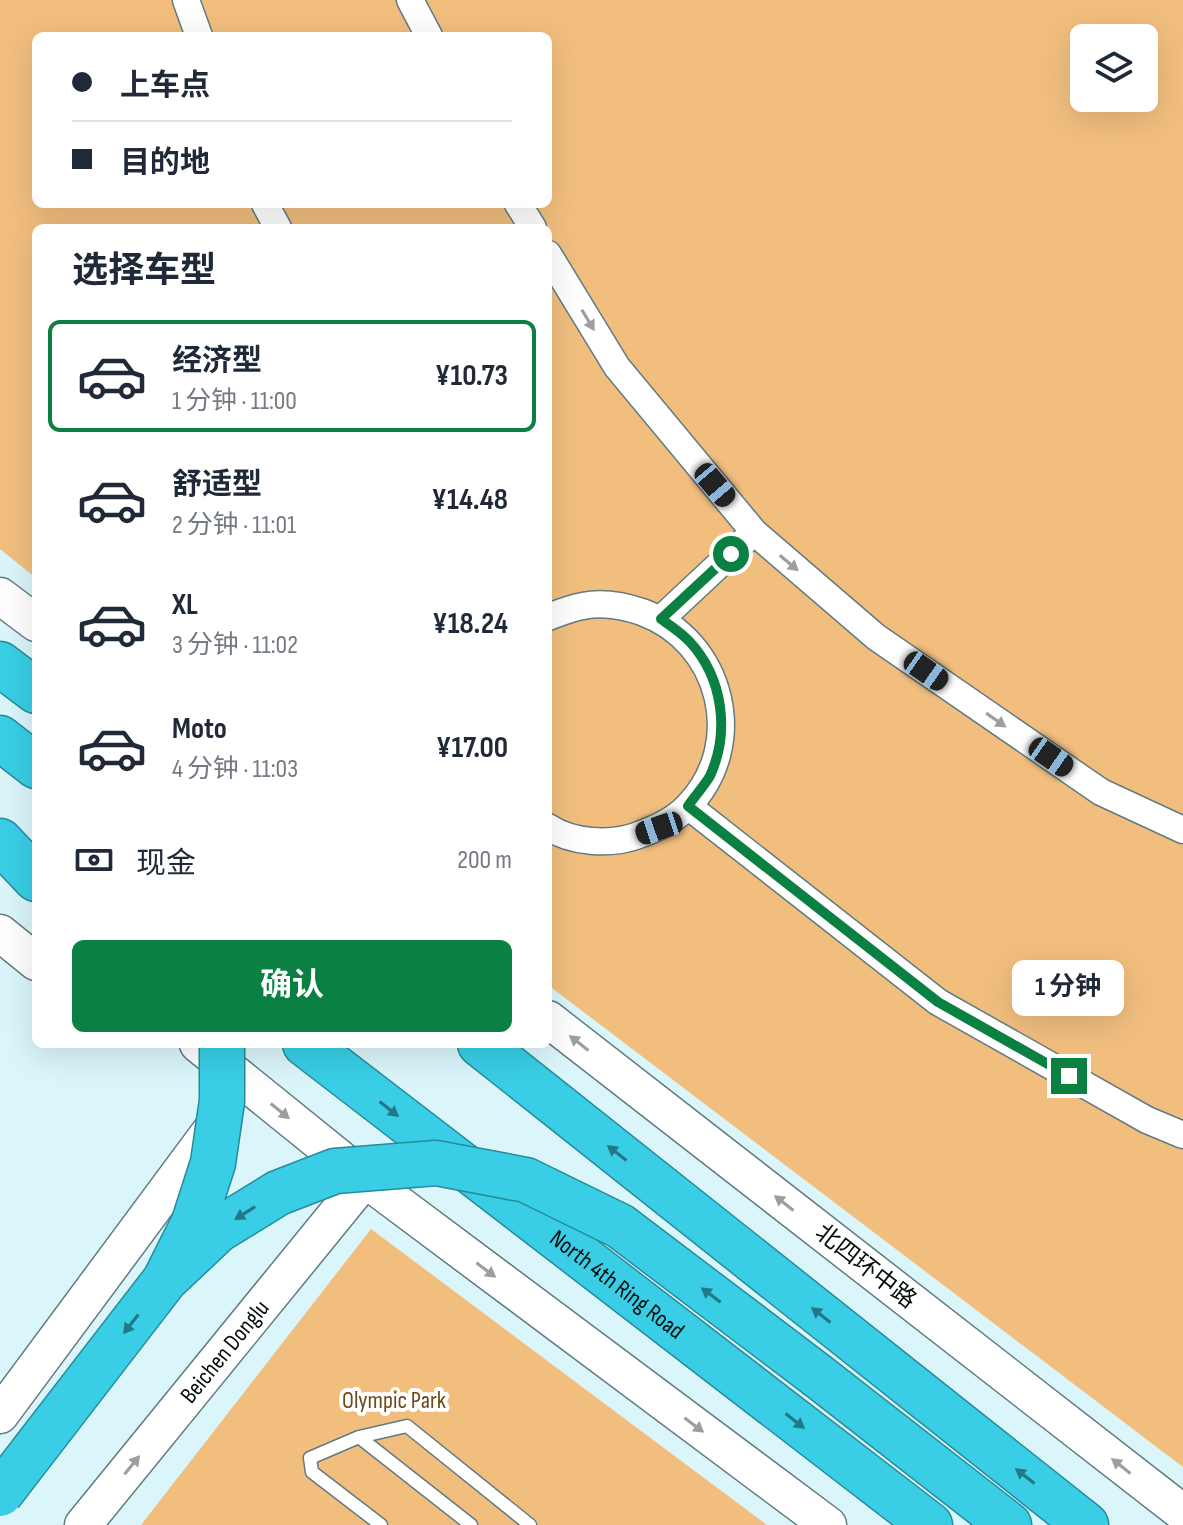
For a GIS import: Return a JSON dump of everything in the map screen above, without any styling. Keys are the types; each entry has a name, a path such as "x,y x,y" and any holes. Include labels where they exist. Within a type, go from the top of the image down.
{"highway":[{"path":"0,664 32,688"},
{"path":"0,738 32,763"},
{"path":"0,809 32,834"},
{"path":"0,841 32,875"},
{"path":"165,1280 194,1222 213,1163 222,1101 222,1048"},
{"name":"North 4th Ring Road","path":"310,1048 930,1525"},
{"path":"485,1048 1086,1525"},
{"path":"0,1494 165,1280 218,1230 278,1193 335,1171 436,1163 526,1180 620,1226 1009,1525"}],"street":[{"path":"186,0 198,32"},
{"path":"410,0 427,32"},
{"path":"552,261 617,367 754,532 876,637 1101,792 1183,830"},
{"path":"661,619 754,532"},
{"path":"0,596 32,620"},
{"path":"552,616 585,605 624,606 661,619 690,641 697,651 710,671 721,706 721,742 709,777 688,806 659,828 624,840 588,841 552,828"},
{"path":"688,806 938,1002 1147,1120 1183,1135"},
{"path":"0,933 32,959"},
{"name":"北四环中路","path":"552,1022 1183,1513"},
{"path":"203,1048 365,1179 828,1525"},
{"path":"0,1415 246,1084"},
{"name":"Beichen Donglu","path":"83,1525 365,1179"}],"lane":[{"path":"381,1525 312,1472 310,1458 359,1437 407,1426 530,1525"},
{"path":"359,1437 471,1525"}],"green space":[{"path":"0,0 1183,0 1183,1467 552,988 552,224 32,224 32,575 0,549"},
{"name":"Olympic Park","path":"371,1229 767,1525 141,1525"}],"route":[{"path":"731,554 661,619 690,641 710,671 721,706 721,742 709,777 688,806 938,1002 1069,1076"}]}
